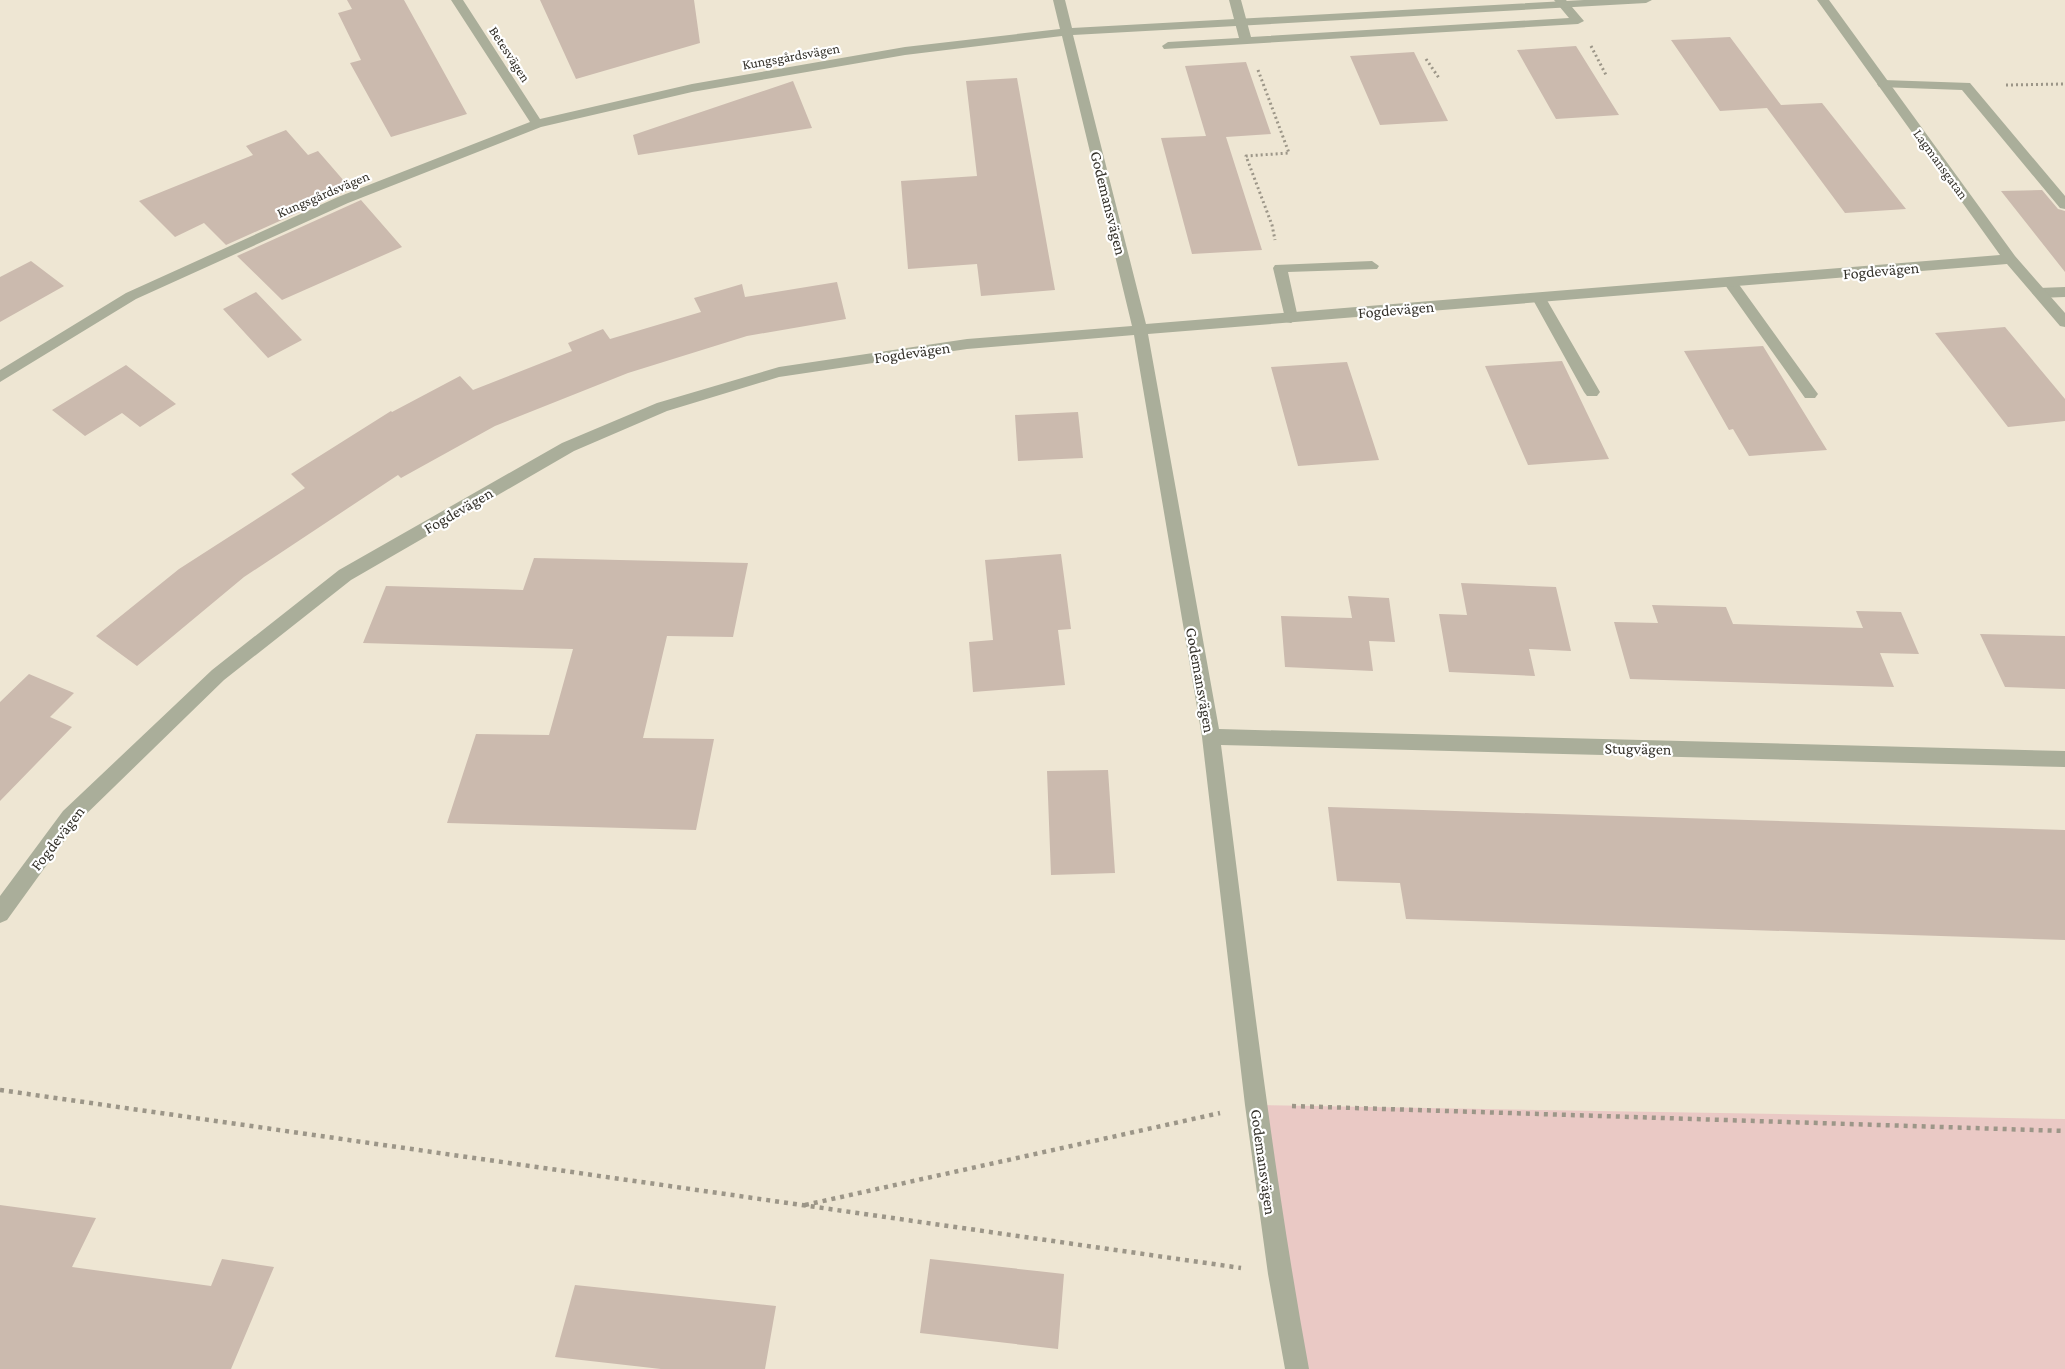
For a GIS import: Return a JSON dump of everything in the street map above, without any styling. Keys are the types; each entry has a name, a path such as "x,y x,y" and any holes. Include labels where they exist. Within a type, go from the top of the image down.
{"street":[{"name":"Betesvägen","path":"457,0 537,124"},
{"name":"Godemansvägen","path":"1059,0 1140,330 1211,737 1256,1105 1280,1274 1297,1369"},
{"path":"1235,0 1246,41"},
{"name":"Kungsgårdsvägen","path":"0,377 131,296 343,200 537,124 692,88 894,53 1066,32 1561,2 1647,0"},
{"name":"Lagmansgatan","path":"1823,0 2010,260 2065,322"},
{"path":"1168,46 1578,21 1561,2"},
{"path":"1883,84 1966,86 2065,205"},
{"name":"Fogdevägen","path":"0,913 70,817 218,675 345,575 568,447 662,407 779,372 967,344 2010,260"},
{"path":"1291,318 1280,268 1372,266"},
{"path":"1730,282 1810,394"},
{"path":"2039,293 2065,292"},
{"path":"1539,298 1592,392"},
{"name":"Stugvägen","path":"1211,737 2065,759"}],"path":[{"path":"1246,41 1275,111 1289,153 1246,156 1272,225"},
{"path":"1966,86 2065,84"},
{"path":"0,1090 1280,1274"},
{"path":"801,1206 1256,1105 2065,1131"}],"shaded area":[{"path":"1256,1105 2065,1119 2065,1369 1297,1369"}],"building":[{"path":"347,0 404,0 467,114 391,137 350,63 361,60 338,13 352,9"},
{"path":"540,0 694,0 700,43 576,79"},
{"path":"1730,37 1781,105 1822,103 1906,209 1845,213 1767,108 1720,111 1671,40"},
{"path":"1576,46 1619,115 1556,119 1517,50"},
{"path":"1414,52 1448,121 1380,125 1350,56"},
{"path":"1246,62 1271,134 1226,137 1262,250 1192,254 1161,138 1206,136 1185,66"},
{"path":"1017,78 1055,290 981,296 977,264 908,269 901,181 977,176 966,81"},
{"path":"793,81 812,128 638,155 633,135"},
{"path":"286,130 308,155 318,151 351,189 226,245 204,223 175,237 139,201 253,155 246,146"},
{"path":"2042,190 2058,209 2065,211 2065,272 2001,191"},
{"path":"361,200 402,247 282,300 237,256"},
{"path":"31,261 64,286 0,322 0,277"},
{"path":"837,282 846,319 747,336 628,373 495,426 401,478 398,475 244,577 137,666 96,636 179,569 305,488 291,474 391,411 460,376 473,390 572,351 568,343 603,329 610,339 701,312 694,298 742,284 745,297"},
{"path":"256,292 302,340 268,358 223,309"},
{"path":"2005,327 2065,399 2065,421 2008,427 1935,333"},
{"path":"1763,346 1827,450 1749,456 1733,429 1729,430 1684,351"},
{"path":"1562,361 1609,459 1528,465 1485,366"},
{"path":"1347,362 1379,460 1298,466 1271,367"},
{"path":"126,365 176,404 140,427 122,413 85,436 52,410"},
{"path":"1078,412 1083,458 1018,461 1015,415"},
{"path":"1061,554 1071,629 1058,630 1065,685 973,692 969,642 993,640 985,560"},
{"path":"534,558 748,563 733,637 667,636 643,738 714,739 696,830 447,823 476,734 549,735 573,649 363,643 386,586 523,590"},
{"path":"1461,583 1556,587 1571,651 1529,649 1535,676 1449,672 1439,614 1467,615"},
{"path":"1348,596 1389,598 1395,642 1369,641 1373,671 1285,667 1281,616 1352,618"},
{"path":"1652,605 1726,607 1733,624 1863,628 1856,611 1901,612 1919,654 1880,653 1894,687 1630,679 1614,622 1658,623"},
{"path":"1980,634 2065,636 2065,689 2005,687"},
{"path":"29,674 74,693 50,717 72,727 0,801 0,702"},
{"path":"1108,770 1115,873 1051,875 1047,771"},
{"path":"1328,807 2065,830 2065,940 1406,919 1400,883 1337,881"},
{"path":"0,1205 96,1218 72,1267 211,1286 222,1259 274,1267 231,1369 0,1369"},
{"path":"930,1259 1064,1274 1058,1349 920,1333"},
{"path":"575,1285 776,1306 765,1369 661,1369 555,1357"}]}
